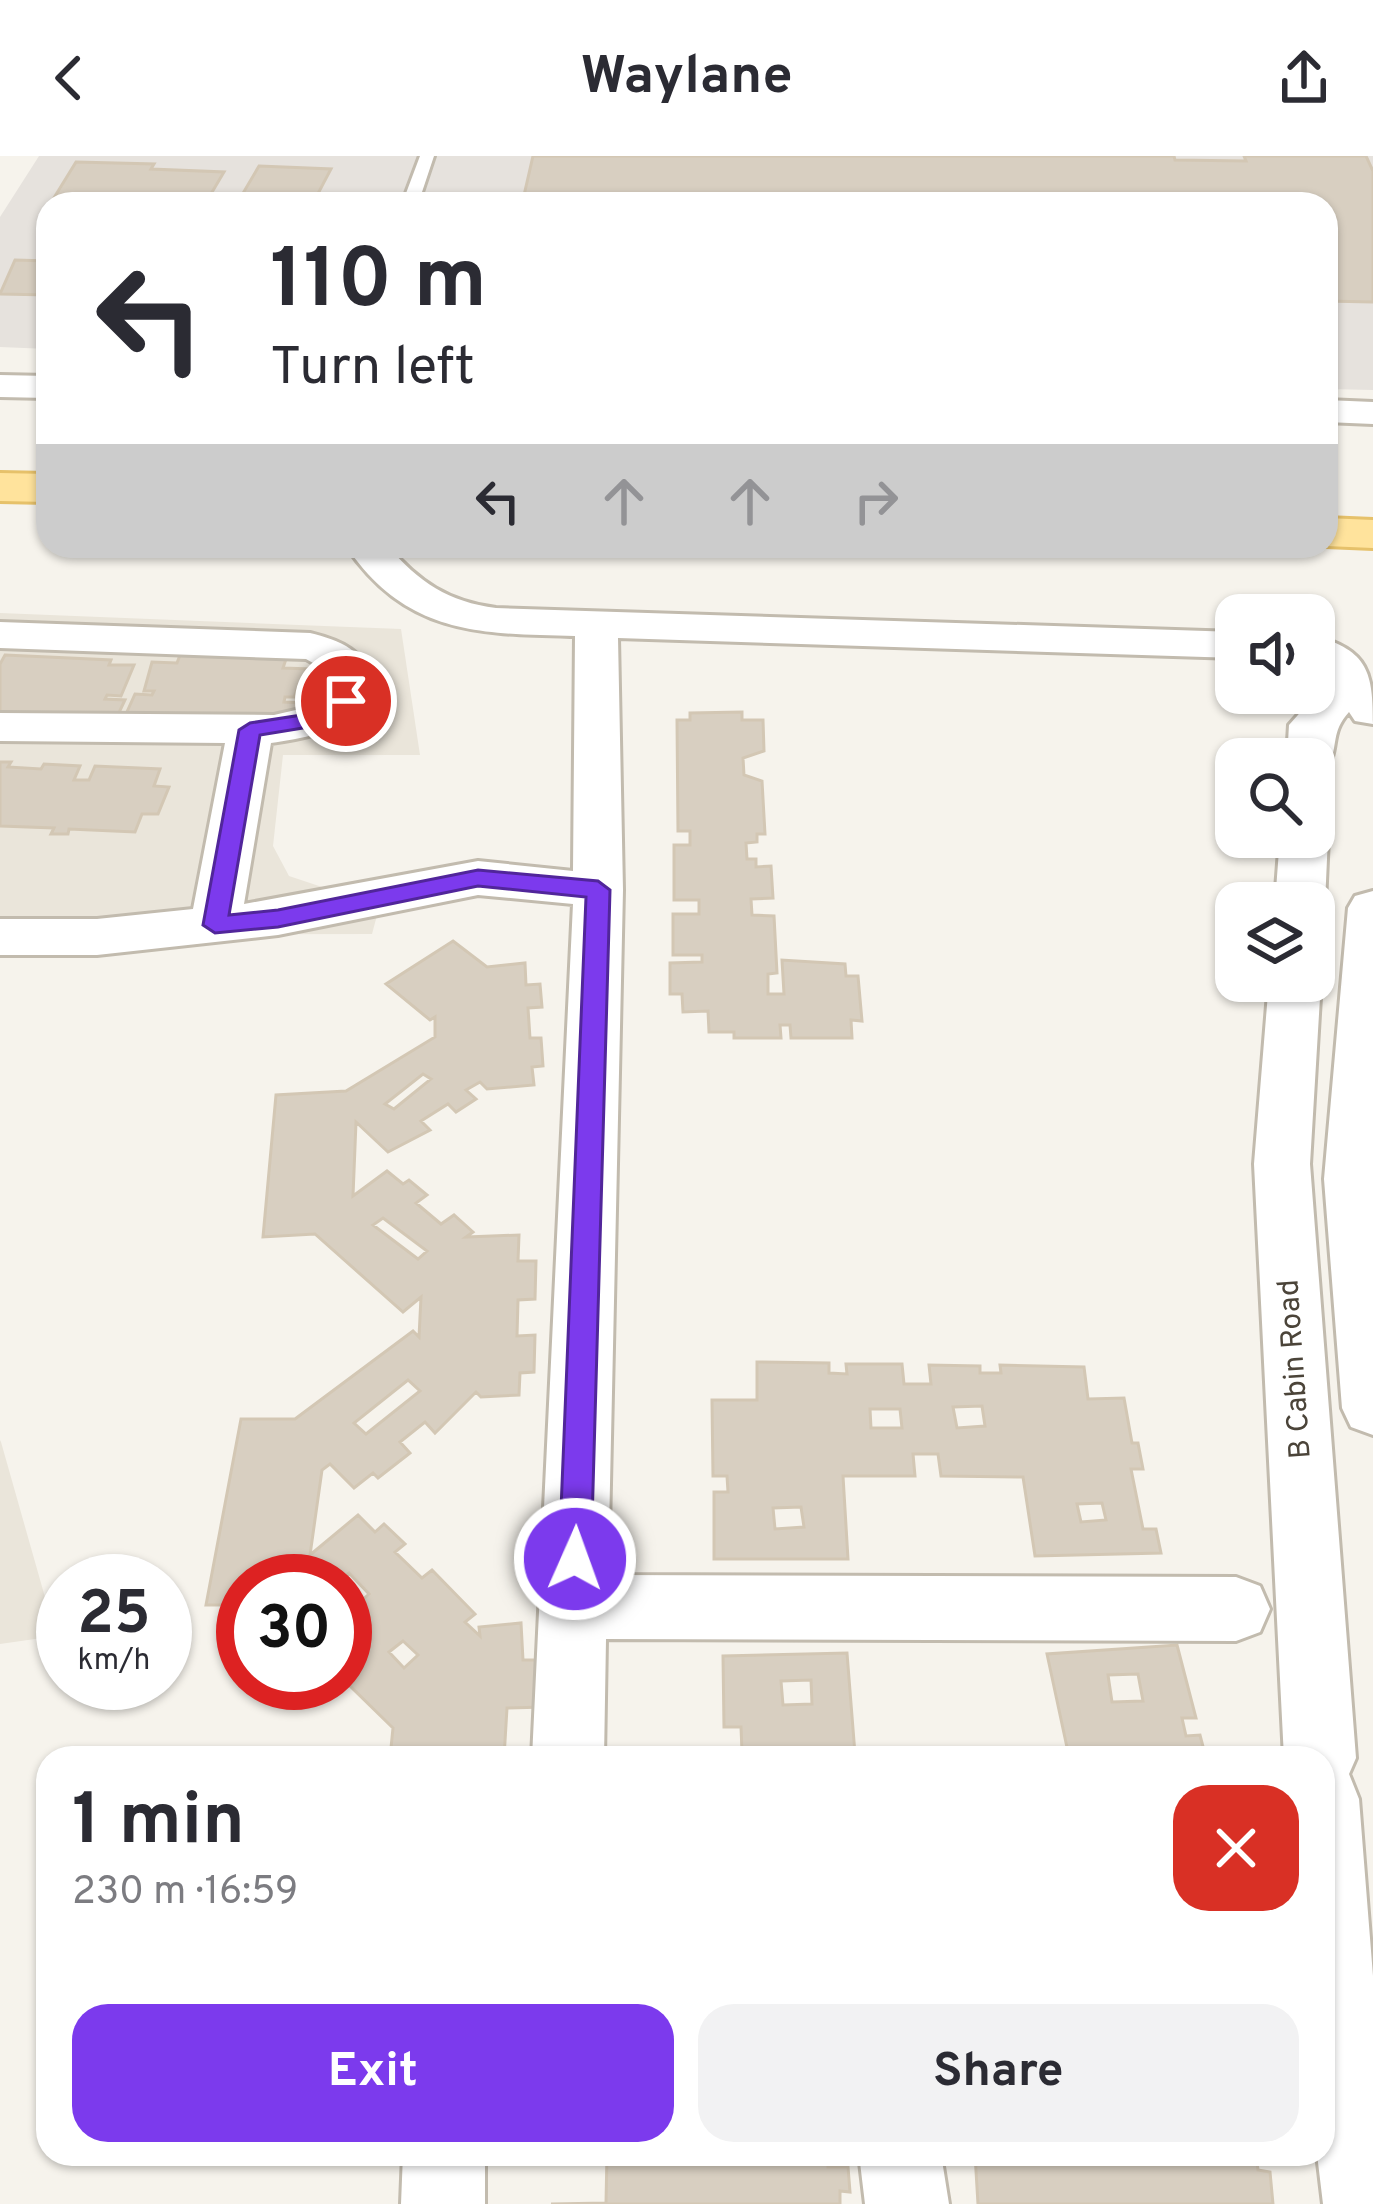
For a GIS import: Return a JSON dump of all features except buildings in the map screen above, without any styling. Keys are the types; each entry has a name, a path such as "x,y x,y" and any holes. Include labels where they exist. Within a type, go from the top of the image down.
{"main road":[{"path":"0,460 36,462"},
{"path":"0,487 36,488"},
{"path":"1338,505 1373,506"},
{"path":"1338,533 1373,534"}],"street":[{"path":"0,368 36,368"},
{"path":"0,386 36,387"},
{"path":"1338,412 1373,413"},
{"path":"1338,428 1373,429"},
{"path":"375,558 389,578 416,600 447,615 1215,644"},
{"path":"568,1746 598,890 596,624"},
{"path":"0,635 310,646 332,652 346,663 351,681 346,701 314,720 250,730 0,727"},
{"path":"1311,738 1312,725 1362,698 1335,661"},
{"path":"215,925 250,730"},
{"path":"0,937 97,938 278,919 478,878 598,890"},
{"path":"1373,908 1352,1179 1373,1408"},
{"path":"1335,980 1370,985"},
{"name":"B Cabin Road","path":"1298,1002 1282,1164 1319,1746"},
{"path":"1282,1164 1352,1179"},
{"path":"573,1607 1236,1610"},
{"path":"1335,1915 1365,2204"},
{"path":"443,2204 444,2166"},
{"path":"902,2166 907,2204"}],"lane":[{"path":"414,192 427,156"}],"shaded area":[{"path":"39,156 1373,156 1373,390 1338,389 1338,192 36,192 36,348 0,347 0,217"},
{"path":"0,613 401,629 420,755 283,755 273,846 289,876 334,891 384,889 372,934 0,935"},
{"path":"0,1440 36,1566 36,1639 0,1644"}],"route":[{"path":"346,701 314,720 250,730 215,925 278,919 478,878 598,890 575,1559"}]}
